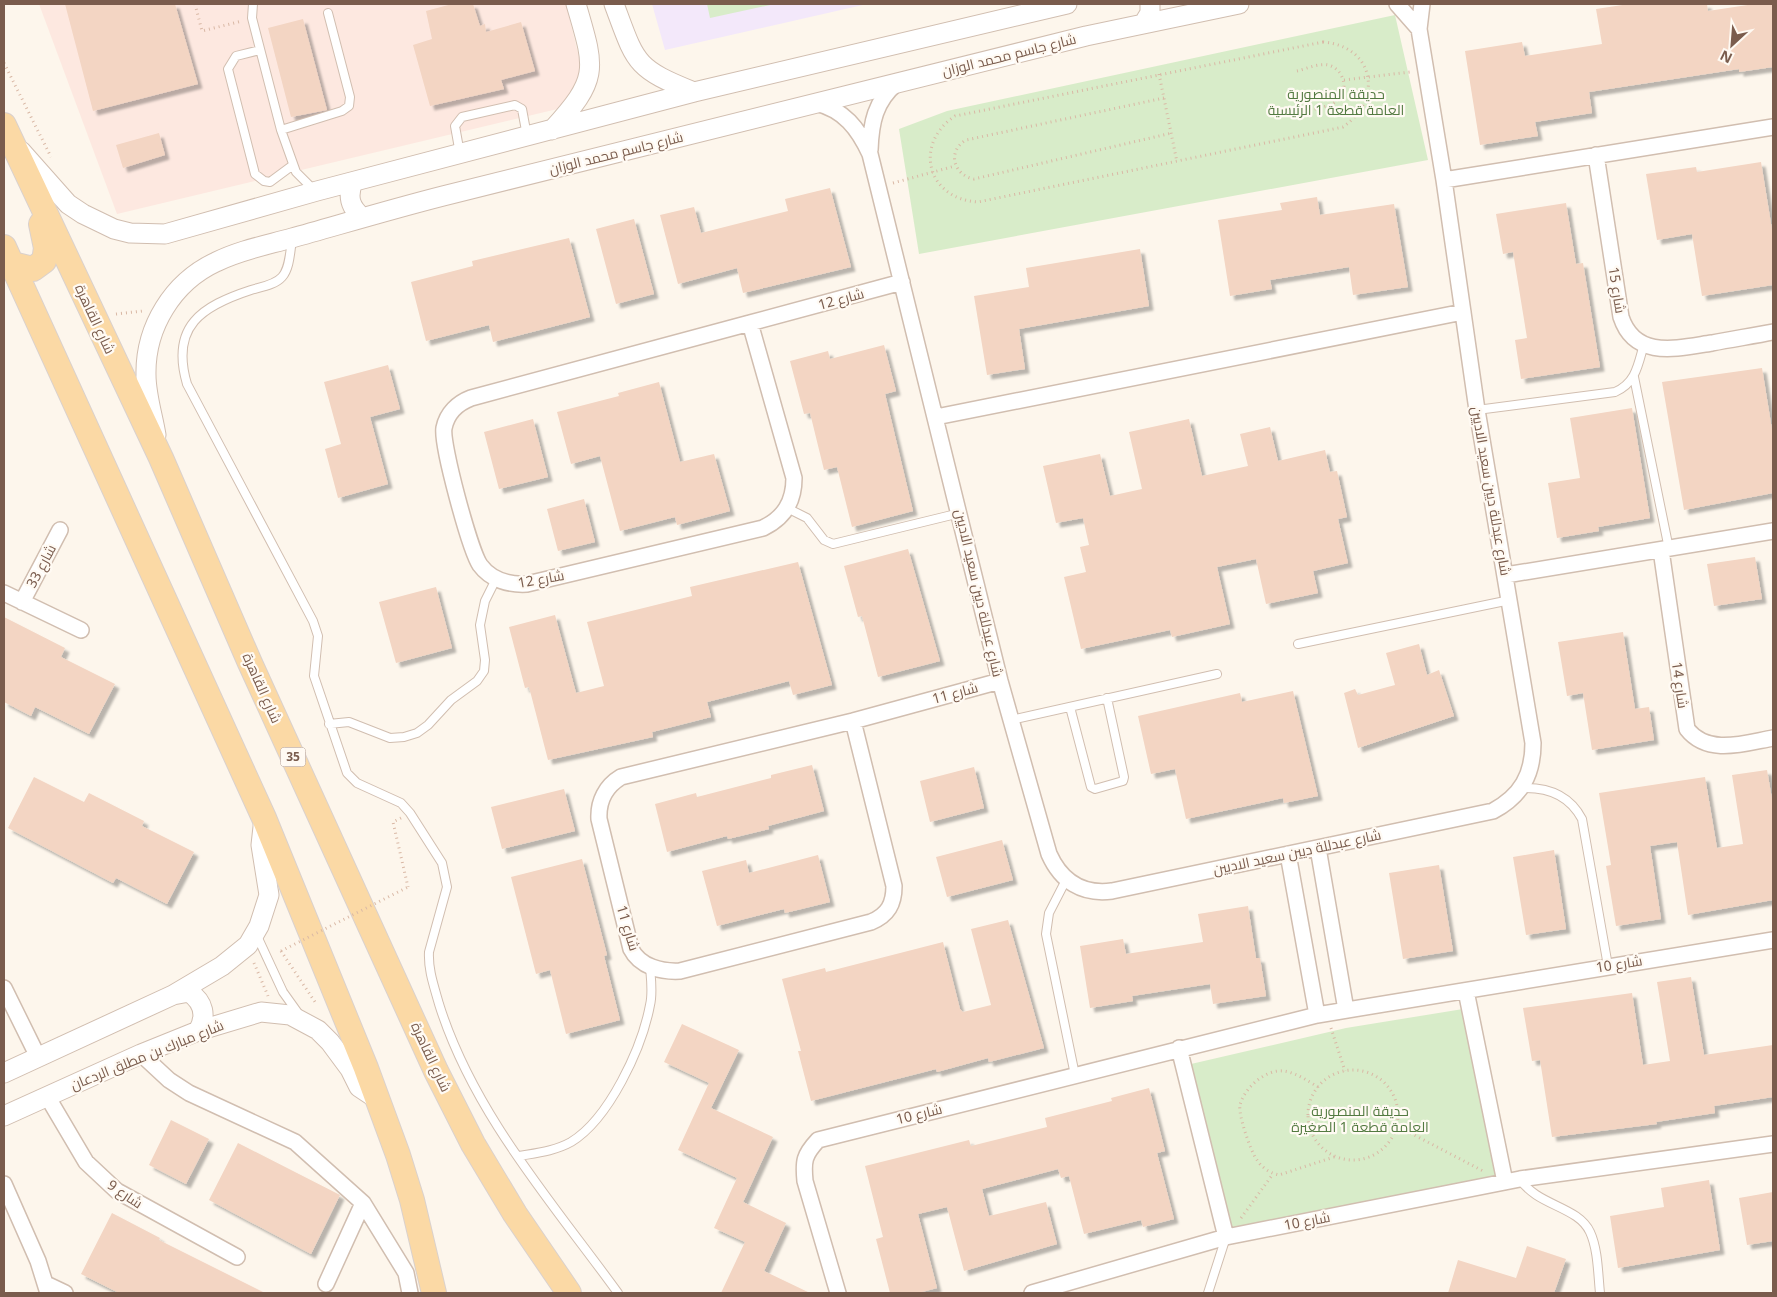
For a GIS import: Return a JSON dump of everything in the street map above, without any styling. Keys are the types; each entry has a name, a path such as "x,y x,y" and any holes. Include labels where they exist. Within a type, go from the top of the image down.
{"main road":[{"name":"شارع القاهرة","path":"6,131 161,458 250,662 436,1071 473,1144 515,1214 569,1293"},
{"path":"8,256 33,268 44,261 47,255 41,222 42,208"},
{"path":"8,256 264,818 377,1099 412,1200 434,1293"}],"street":[{"path":"552,130 576,104 586,84 589,72 589,49 576,4"},
{"path":"614,4 632,51 639,62 658,78 694,92"},
{"path":"1144,23 1150,12 1150,4"},
{"name":"شارع جاسم محمد الوزان","path":"161,458 146,377 149,344 161,314 184,284 216,262 362,217 1144,23 1184,9 1238,4"},
{"path":"1398,4 1419,29"},
{"name":"شارع عبدللة ديين سعيد الاديين","path":"816,103 828,106 843,115 862,136 870,154 960,512 1000,681 1049,854 1055,867 1066,880 1084,890 1103,892 1493,811 1511,800 1522,788 1532,762 1533,743 1477,410 1444,180 1419,29 1422,4"},
{"path":"6,131 68,204 98,223 130,233 164,234 182,231 353,182 694,92 1059,5"},
{"name":"شارع عبدللة ديين سعيد الاديين","path":"870,154 871,127 875,113 881,98 897,83"},
{"path":"1444,180 1773,127"},
{"name":"شارع 15","path":"1596,155 1621,318 1628,332 1644,344 1670,350 1773,332"},
{"path":"353,182 349,192 350,202 354,211 362,217"},
{"name":"شارع 12","path":"787,508 772,523 763,528 527,584 506,583 496,579 480,565 475,556 444,444 444,429 453,409 471,398 902,282"},
{"path":"936,417 1463,312"},
{"path":"750,323 794,478 793,494 787,508"},
{"name":"شارع 33","path":"22,602 60,530"},
{"path":"1506,575 1773,531"},
{"name":"شارع 14","path":"1665,549 1687,730 1695,738 1713,745 1730,745 1773,738"},
{"name":"شارع 33","path":"4,593 81,630"},
{"name":"شارع 11","path":"853,721 894,886 892,904 888,911 871,922 680,971 665,971 650,967 637,958 632,949 599,819 601,802 609,786 621,777 853,721 1000,681"},
{"path":"4,1073 173,995 222,966 248,945 259,926 269,894 261,845 264,818"},
{"path":"1318,848 1346,1010"},
{"path":"1288,854 1321,1014"},
{"name":"شارع 10","path":"838,1293 805,1181 803,1166 807,1152 818,1140 1179,1048 1321,1014 1773,940"},
{"path":"4,988 38,1057"},
{"path":"1466,991 1512,1181"},
{"path":"173,995 189,992 197,998 204,1014 198,1031"},
{"name":"شارع مبارك بن مطلق الردعان","path":"4,1116 141,1054 198,1031 261,1012 277,1012 290,1015 318,1030 330,1042 350,1070 359,1087 377,1099"},
{"path":"1179,1048 1226,1237"},
{"path":"141,1054 169,1080 189,1093 295,1142 364,1203 406,1273 410,1293"},
{"name":"شارع 9","path":"47,1096 86,1162 117,1191 237,1257"},
{"name":"شارع 10","path":"1032,1293 1226,1237 1512,1181 1773,1144"},
{"path":"4,1184 27,1234 47,1289 65,1293"},
{"path":"326,1284 364,1203"}],"lane":[{"path":"253,4 252,18 281,130 293,165 300,178 317,192"},
{"path":"281,130 342,111 349,106 350,97 328,14"},
{"path":"260,50 236,56 228,69 255,174 264,181 270,182 293,165"},
{"path":"460,154 455,126 462,117 515,105 522,109 527,136"},
{"path":"292,238 286,272 283,277 273,283 221,300 200,314 187,335 182,359 187,384 313,621 318,636 314,676 344,767 351,778 363,786 393,797 410,813 445,871 445,895 428,962 442,1013 467,1074 519,1156 618,1293"},
{"path":"1477,410 1615,392 1626,386 1634,377 1644,344"},
{"path":"1634,377 1665,549"},
{"path":"787,508 807,518 824,540 833,544 960,512"},
{"path":"329,724 349,722 390,738 404,737 416,733 428,725 452,700 477,680 484,671 486,660 480,624 486,601 496,579"},
{"path":"1298,644 1510,600"},
{"path":"1011,720 1217,674"},
{"path":"1070,706 1091,786 1095,789 1119,784 1124,782 1124,777 1107,698"},
{"path":"1522,788 1541,788 1559,795 1572,803 1582,819 1608,966"},
{"path":"1066,880 1049,913 1046,934 1075,1075"},
{"path":"259,926 257,938 259,945 283,992 304,1022"},
{"path":"519,1156 556,1148 570,1142 584,1133 595,1121 622,1079 641,1038 651,1003 650,967"},
{"path":"1512,1181 1534,1195 1576,1216 1588,1227 1593,1241 1600,1293"},
{"path":"1208,1293 1226,1237"}],"path":[{"path":"195,4 202,30 252,18"},
{"path":"1323,42 1343,46 1360,58 1368,77 1369,92 1364,107 1355,119 1343,127 978,202 968,202 950,194 942,188 932,171 930,160 934,139 942,126 955,116 1159,74 1323,42"},
{"path":"4,64 55,164"},
{"path":"1297,71 1328,65 1338,70 1344,80 1343,93 1339,99 1334,103 1308,111"},
{"path":"1344,80 1426,70"},
{"path":"1159,74 1177,162"},
{"path":"1164,98 966,140 957,148 954,160 955,166 963,175 974,179 1172,133"},
{"path":"878,187 955,166"},
{"path":"116,314 142,311 161,314"},
{"path":"316,1002 281,952 408,887 393,822 410,813"},
{"path":"248,945 259,978 277,1012"},
{"path":"1321,1014 1345,1071"},
{"path":"1318,1087 1289,1072 1281,1070 1265,1075 1249,1089 1240,1105 1241,1118 1256,1159 1273,1174 1278,1175 1335,1157"},
{"path":"1356,1070 1371,1074 1384,1082 1394,1095 1398,1110 1397,1126 1391,1140 1380,1152 1366,1159 1350,1161 1335,1157 1322,1148 1312,1135 1308,1120 1308,1104 1318,1087 1326,1079 1345,1071 1356,1070"},
{"path":"1397,1126 1512,1181"},
{"path":"1226,1237 1273,1174"}],"shaded area":[{"path":"39,4 566,4 583,74 570,106 117,214"},
{"path":"652,4 867,4 665,50"}],"green space":[{"path":"707,4 775,4 710,18"},
{"name":"حديقة المنصورية العامة قطعة 1 الرئيسية","path":"1395,15 1428,160 919,254 899,129 947,111"},
{"name":"حديقة المنصورية العامة قطعة 1 الصغيرة","path":"1463,1009 1499,1179 1233,1240 1191,1064 1346,1028"}],"building":[{"path":"65,4 175,4 198,84 93,111"},
{"path":"452,4 473,4 480,26 485,24 486,32 521,22 535,71 501,80 504,89 430,106 413,45 432,39 426,11"},
{"path":"1629,4 1707,4 1708,11 1754,4 1773,4 1773,67 1739,72 1739,69 1589,92 1592,113 1535,122 1538,136 1480,145 1465,51 1522,42 1525,56 1602,44 1596,9"},
{"path":"303,19 327,110 291,117 268,28"},
{"path":"159,133 165,155 123,168 116,145"},
{"path":"1761,162 1773,236 1773,285 1702,296 1692,234 1657,240 1646,174 1696,167 1697,172"},
{"path":"830,188 851,267 743,293 737,268 678,284 660,215 694,207 701,233 788,211 785,199"},
{"path":"1317,197 1320,215 1394,204 1408,287 1353,295 1349,267 1270,280 1272,289 1230,296 1218,220 1282,210 1280,203"},
{"path":"1566,203 1576,264 1583,263 1600,367 1521,379 1515,340 1527,338 1513,252 1503,254 1496,214"},
{"path":"634,219 654,294 616,304 596,229"},
{"path":"569,238 590,317 493,342 489,325 426,341 411,282 473,266 472,261"},
{"path":"1140,249 1149,306 1019,329 1025,369 987,375 974,296 1029,287 1026,268"},
{"path":"884,345 896,391 885,394 913,511 852,527 837,467 824,470 810,413 804,414 790,361 828,351 830,359"},
{"path":"388,365 400,409 370,417 388,484 338,498 325,449 341,444 324,382"},
{"path":"1762,368 1773,436 1773,493 1684,510 1662,382"},
{"path":"659,382 680,462 714,454 730,511 677,525 675,517 620,531 600,456 571,464 557,412 619,396 618,393"},
{"path":"1632,408 1650,518 1598,527 1599,531 1557,538 1548,483 1580,478 1570,418"},
{"path":"533,419 548,477 499,489 484,432"},
{"path":"1189,419 1202,476 1248,466 1240,434 1270,427 1278,461 1325,450 1330,472 1337,471 1347,517 1338,519 1348,563 1313,571 1318,593 1266,604 1256,559 1217,567 1230,624 1172,637 1170,630 1081,649 1064,577 1086,572 1080,547 1089,545 1083,518 1056,523 1043,466 1100,454 1110,496 1142,489 1129,432"},
{"path":"584,499 595,542 558,551 547,509"},
{"path":"908,549 940,661 878,677 862,616 858,617 844,566"},
{"path":"1755,557 1762,599 1714,606 1707,564"},
{"path":"798,562 832,685 793,695 789,681 707,702 711,717 652,732 653,737 548,760 529,687 525,688 509,627 555,615 576,693 604,686 587,622 692,596 690,587"},
{"path":"436,587 452,648 396,663 379,602"},
{"path":"4,617 65,648 61,657 115,684 89,734 35,707 31,716 4,702"},
{"path":"1623,632 1635,709 1649,707 1654,740 1592,750 1583,693 1567,696 1558,642"},
{"path":"1419,644 1427,675 1439,670 1454,716 1358,748 1344,693 1355,689 1358,695 1395,685 1386,653"},
{"path":"1293,691 1318,796 1284,803 1283,798 1186,819 1175,769 1151,774 1138,716 1240,693 1242,702"},
{"path":"812,765 824,811 768,826 769,829 728,839 727,836 667,852 655,804 696,793 697,797 771,778 771,775"},
{"path":"974,767 984,808 930,822 920,781"},
{"path":"1767,770 1773,805 1773,900 1688,915 1677,842 1650,846 1661,919 1616,926 1606,866 1611,865 1599,793 1705,777 1717,848 1743,844 1732,775"},
{"path":"34,777 84,802 89,793 144,821 142,826 194,852 167,904 116,878 113,883 8,828"},
{"path":"564,789 575,831 502,849 491,807"},
{"path":"1002,840 1013,880 947,897 936,857"},
{"path":"1554,850 1566,929 1526,935 1513,857"},
{"path":"818,855 830,902 785,913 784,909 717,926 702,871 746,860 749,873"},
{"path":"582,859 607,955 604,956 620,1020 566,1034 550,970 536,974 511,877"},
{"path":"1439,865 1453,951 1403,959 1389,873"},
{"path":"1248,906 1256,958 1260,958 1266,996 1213,1004 1210,984 1132,996 1133,1001 1090,1008 1080,946 1123,939 1126,954 1203,942 1198,914"},
{"path":"1008,920 1044,1048 989,1062 988,1058 937,1072 936,1069 811,1101 798,1051 801,1051 782,979 825,968 826,972 943,942 960,1009 963,1012 991,1005 971,929"},
{"path":"1691,977 1704,1055 1773,1045 1773,1097 1714,1106 1715,1113 1656,1122 1657,1124 1552,1137 1540,1060 1532,1061 1523,1008 1632,993 1643,1065 1670,1061 1657,982"},
{"path":"682,1024 739,1050 711,1108 773,1137 743,1202 786,1223 764,1271 810,1293 721,1293 745,1242 714,1228 737,1178 678,1150 709,1083 664,1062"},
{"path":"1149,1088 1165,1151 1157,1153 1174,1219 1143,1227 1141,1220 1084,1234 1069,1176 1061,1178 1058,1169 982,1189 989,1216 1046,1202 1057,1244 964,1271 947,1207 918,1214 937,1288 918,1293 890,1293 876,1239 883,1237 865,1166 969,1140 971,1146 1047,1127 1045,1118 1112,1101 1111,1098"},
{"path":"171,1120 209,1139 186,1184 149,1165"},
{"path":"238,1143 340,1195 311,1254 209,1200"},
{"path":"1709,1180 1720,1250 1618,1268 1610,1216 1664,1207 1661,1188"},
{"path":"1773,1192 1773,1241 1747,1245 1739,1198"},
{"path":"112,1213 160,1238 159,1240 265,1293 119,1293 81,1274"},
{"path":"1527,1246 1566,1259 1554,1293 1448,1293 1458,1260 1516,1278"}]}
